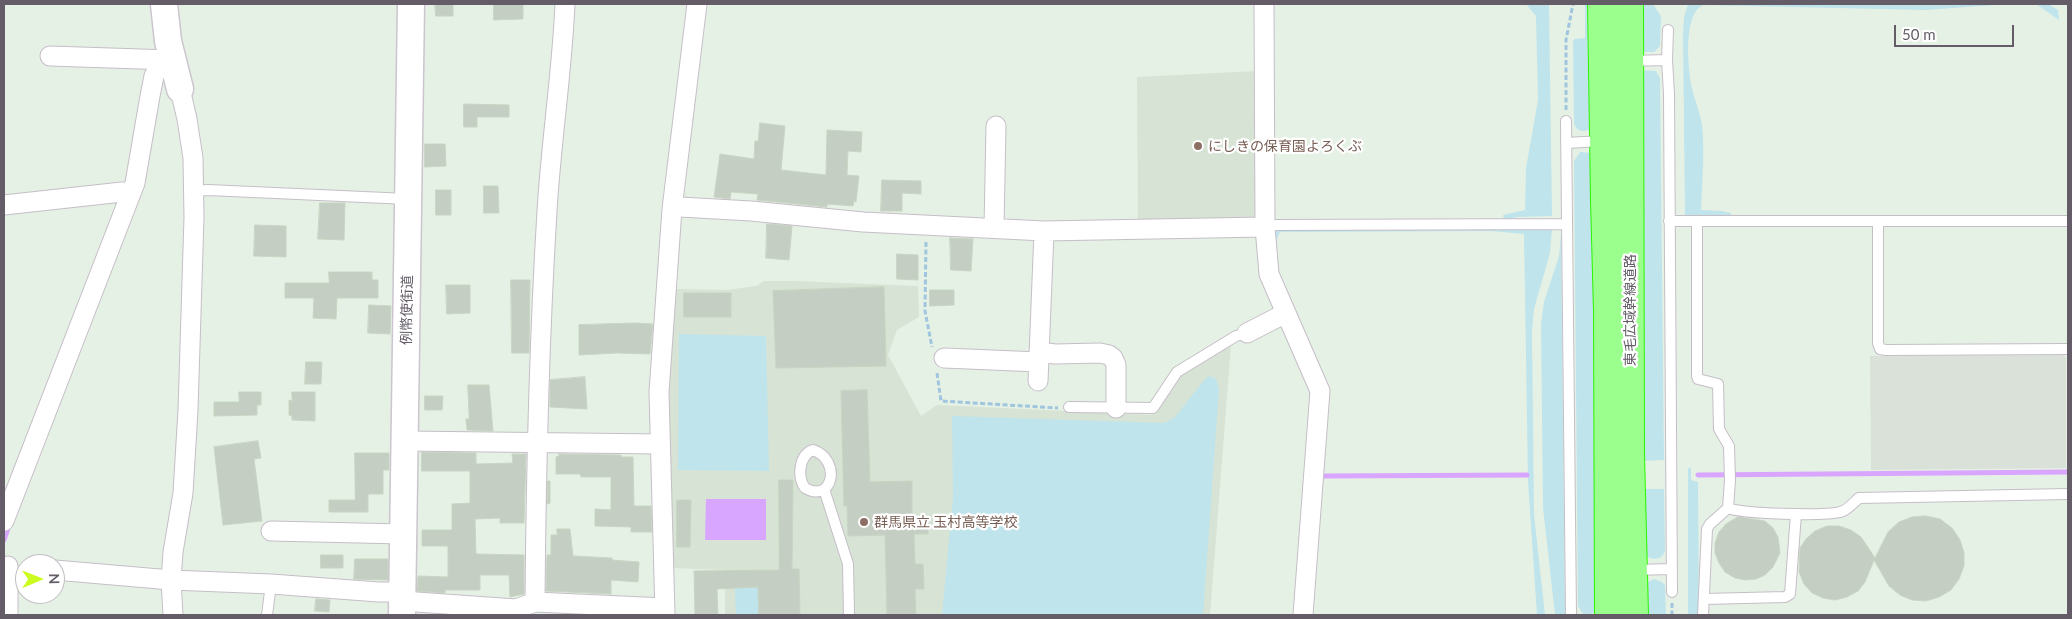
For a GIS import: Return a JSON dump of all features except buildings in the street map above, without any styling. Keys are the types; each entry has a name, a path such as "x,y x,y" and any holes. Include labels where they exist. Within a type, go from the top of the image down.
{"highway":[{"name":"東毛広域幹線道路","path":"1602,4 1608,310 1609,615"},
{"name":"東毛広域幹線道路","path":"1629,4 1630,453 1634,615"}],"main road":[{"path":"164,4 168,42 167,60 180,89"},
{"path":"167,60 179,4"},
{"name":"例幣使街道","path":"402,603 411,4"}],"street":[{"path":"535,602 536,443 547,210 562,58 565,4"},
{"path":"65,571 171,580 271,584 379,592 402,603 516,609 535,602 665,612 659,392 672,209 697,4"},
{"path":"1264,4 1265,227 1269,274 1320,391 1303,615"},
{"path":"50,56 167,60"},
{"path":"4,521 137,174 154,76 167,60"},
{"path":"173,615 171,580 173,552 183,493 188,419 194,191 193,158 180,89"},
{"path":"994,228 996,126"},
{"path":"4,205 122,192 130,193"},
{"path":"672,209 752,210 864,222 1044,231 1265,227"},
{"path":"1038,381 1044,231"},
{"path":"1247,333 1286,313"},
{"path":"944,358 1039,357 1055,354 1100,353 1109,355 1113,358 1116,365 1116,408"},
{"path":"405,441 660,444"},
{"path":"271,531 403,534"},
{"path":"8,615 12,566"}],"lane":[{"path":"1668,30 1666,60 1669,94 1672,592"},
{"path":"1629,61 1666,60"},
{"path":"1566,120 1571,615"},
{"path":"1566,143 1604,141"},
{"path":"194,191 208,190 409,200"},
{"path":"1669,221 1878,222 2068,220"},
{"path":"1697,222 1697,376 1703,382 1718,384 1719,429 1729,446 1730,480 1728,508 1707,529 1703,615"},
{"path":"1878,222 1878,343 1880,348 1886,350 2068,349"},
{"path":"1265,227 1276,225 1566,224"},
{"path":"1069,406 1152,408 1177,372 1230,339 1247,333"},
{"path":"824,489 848,564 849,615"},
{"path":"1728,508 1742,511 1796,514 1842,512 1859,498 2068,494"},
{"path":"1704,599 1784,597 1790,594 1796,514"},
{"path":"1634,570 1672,569"},
{"path":"267,615 271,584"}],"path":[{"path":"1566,120 1566,40 1574,4"}],"shaded area":[{"path":"1526,4 1549,4 1552,216 1517,217 1504,220 1503,215 1525,210 1526,168 1538,100 1536,16"},
{"path":"1585,4 1593,4 1590,129 1580,131 1574,124 1573,41 1585,38"},
{"path":"1637,4 1653,4 1661,16 1660,46 1654,52 1642,52"},
{"path":"1688,4 2008,4 1926,10 1704,5 1697,10 1693,18 1688,40 1691,83 1703,135 1701,210 1731,213 1731,216 1685,216 1683,34 1684,17"},
{"path":"2036,4 2048,4 2058,10 2059,20"},
{"path":"1641,70 1656,71 1660,78 1664,460 1640,461"},
{"name":"にしきの保育園よろくぶ","path":"1257,71 1260,215 1255,219 1138,221 1137,77"},
{"path":"1580,152 1591,153 1594,157 1597,611 1591,614 1583,614 1578,606 1574,161"},
{"path":"1277,228 1552,229 1550,253 1534,309 1532,331 1534,515 1545,615 1537,615 1528,482 1524,234 1491,231 1280,232 1276,250 1277,261 1283,282 1295,309 1294,313 1276,272 1274,231"},
{"path":"1561,234 1565,615 1555,615 1543,508 1541,324 1544,302 1559,256"},
{"path":"764,281 918,286 919,317 897,330 888,355 921,416 937,405 1152,415 1179,376 1231,345 1210,615 725,615 725,570 670,568 673,557 667,400 675,289 727,290 756,286"},
{"path":"679,334 766,336 769,471 678,470"},
{"path":"2064,355 2066,357 2066,468 1871,470 1870,356"},
{"path":"1210,376 1216,379 1219,389 1203,615 942,615 953,497 952,416 1164,423 1175,417 1205,379"},
{"path":"1688,468 1691,468 1691,480 1698,482 1699,615 1688,615"},
{"path":"1641,489 1664,489 1665,551 1659,558 1653,559 1644,555"},
{"path":"706,499 766,499 766,540 705,540"},
{"path":"1654,579 1665,585 1666,615 1644,615 1646,583"},
{"path":"758,587 759,615 736,615 735,588"}],"waterway":[{"path":"1698,475 2068,472"},
{"path":"1323,476 1527,475"},
{"path":"4,540 10,523"}],"place":[{"name":"にしきの保育園よろくぶ","path":"1198,146"},
{"name":"群馬県立 玉村高等学校","path":"864,522"}]}
